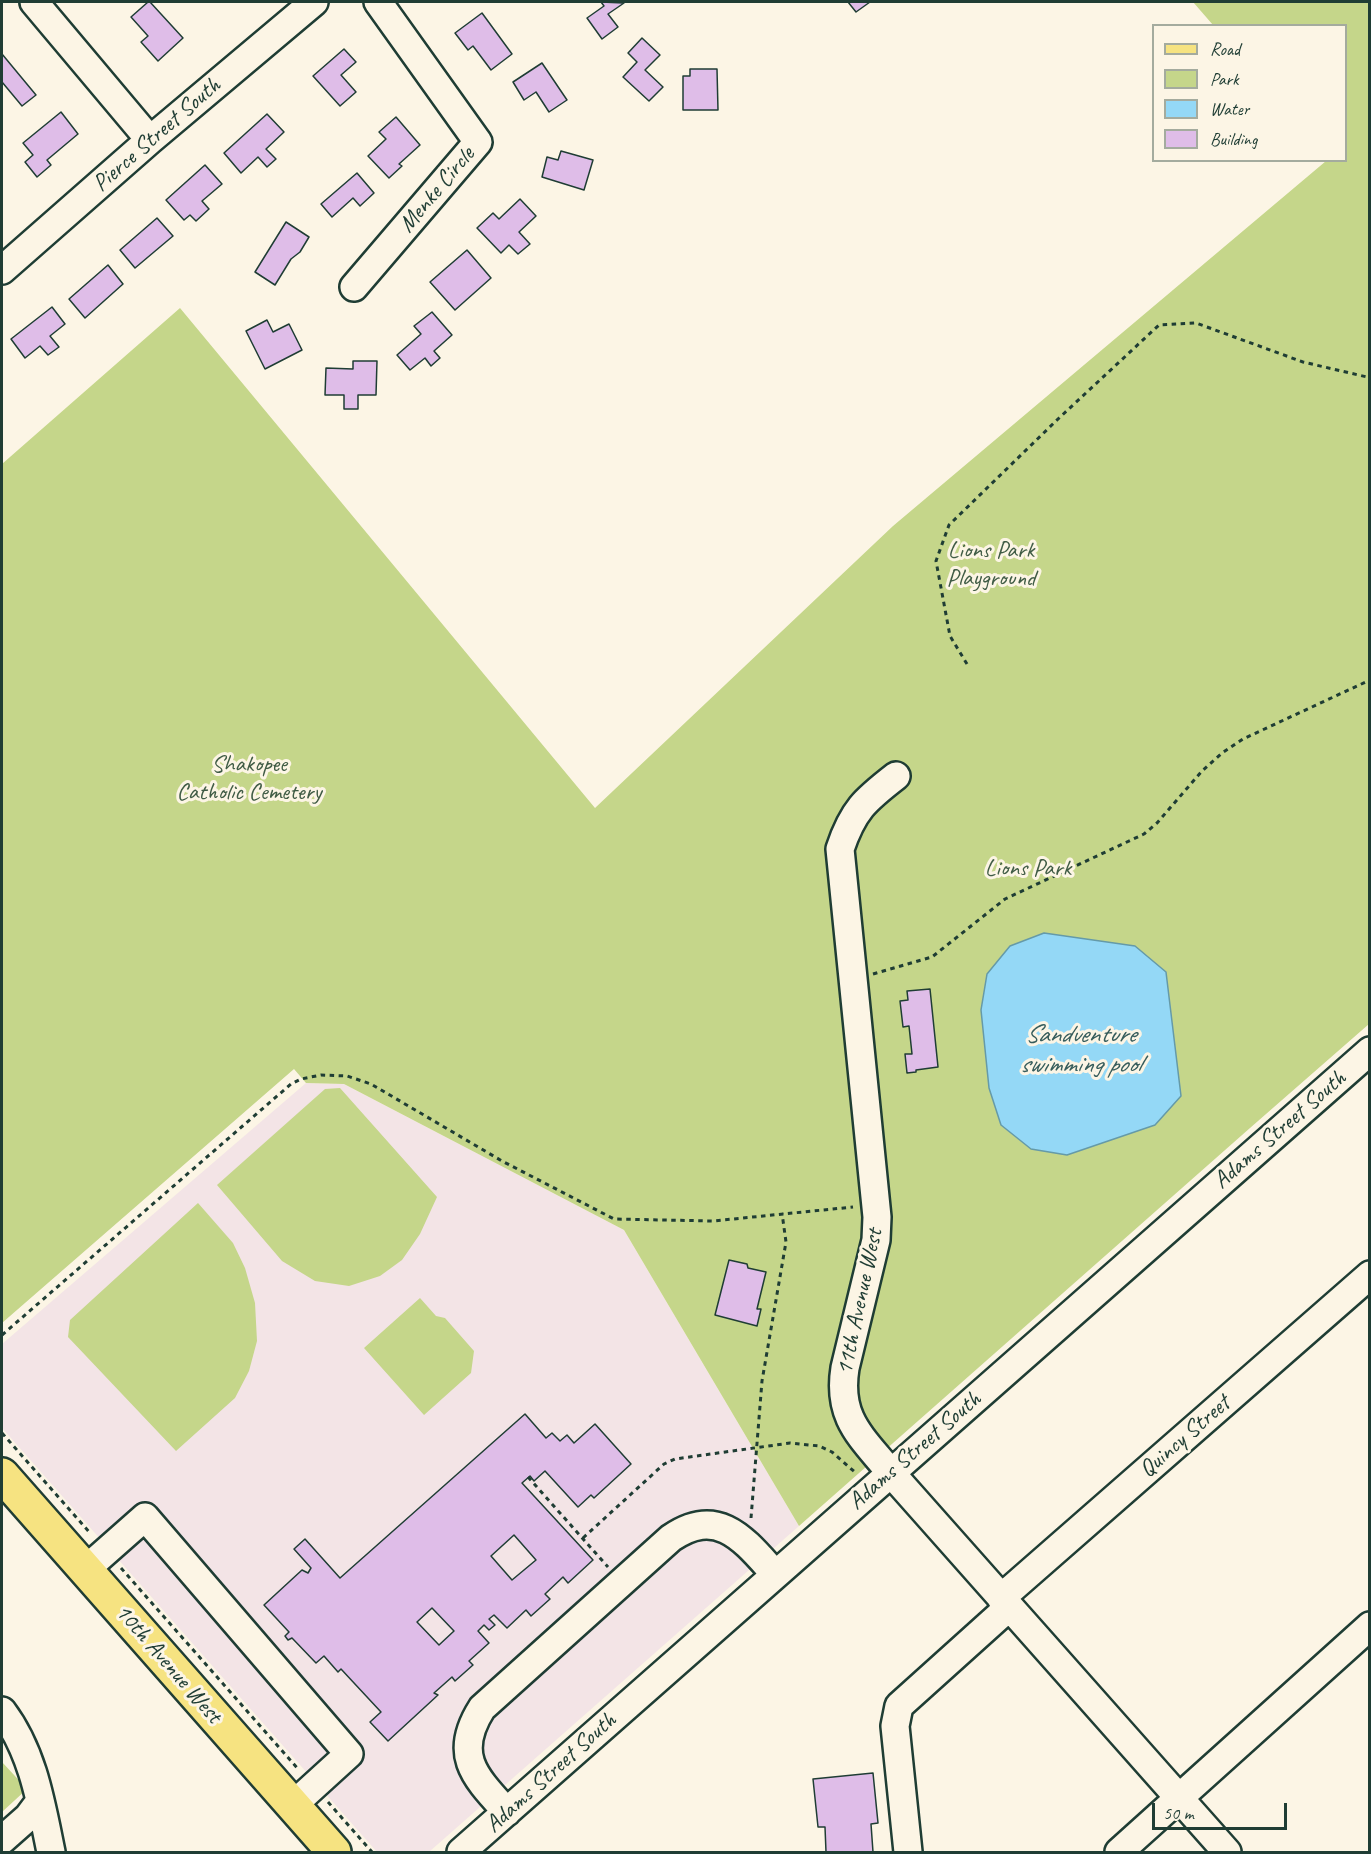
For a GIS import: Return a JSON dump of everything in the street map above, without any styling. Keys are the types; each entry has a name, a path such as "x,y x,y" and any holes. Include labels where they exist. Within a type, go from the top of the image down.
{"main road":[{"name":"10th Avenue West","path":"2,1475 95,1560 303,1796 334,1852"}],"street":[{"path":"34,2 150,140"},
{"name":"Pierce Street South","path":"2,270 150,140 314,2"},
{"name":"Menke Circle","path":"354,287 478,142 378,2"},
{"name":"11th Avenue West","path":"896,776 858,808 840,849 873,1166 877,1228 845,1368 843,1396 845,1408 881,1481 1005,1603 1227,1852"},
{"name":"Adams Street South","path":"461,1852 1370,1051"},
{"name":"Quincy Street","path":"908,1852 894,1726 899,1706 1005,1603 1370,1275"},
{"path":"95,1560 145,1516 349,1754 303,1796"},
{"path":"507,1812 478,1780 471,1767 468,1743 475,1719 482,1708 662,1546 682,1531 706,1526 722,1527 742,1537 775,1574"},
{"path":"1119,1852 1370,1626"},
{"path":"2,1711 16,1732 32,1768 51,1852"},
{"path":"2,1840 28,1817 40,1801"}],"path":[{"path":"967,664 950,636 936,561 949,525 1159,325 1196,323 1303,362 1370,379"},
{"path":"853,976 886,970 932,957 1005,899 1144,834 1157,823 1202,771 1222,753 1243,739 1370,680"},
{"path":"2,1335 291,1084 301,1079 321,1075 347,1076 371,1084 502,1161 614,1219 713,1221 861,1206"},
{"path":"750,1528 762,1381 786,1242 782,1213"},
{"path":"2,1433 95,1560 303,1796 372,1852"},
{"path":"583,1538 664,1464 675,1459 790,1443 819,1446 881,1481"},
{"path":"528,1478 611,1571"}],"shaded area":[{"path":"306,1083 344,1084 624,1230 799,1526 429,1852 377,1852 2,1428 2,1344"}],"green space":[{"name":"Lions Park","path":"1193,2 1369,2 1369,1024 799,1526 624,1230 344,1084 306,1083 294,1069 2,1323 2,464 180,308 595,808 893,526 1325,162 1347,162 1347,24 1212,24"},
{"path":"340,1088 437,1197 420,1234 402,1260 380,1276 349,1286 315,1281 282,1261 217,1185 325,1089"},
{"path":"198,1203 233,1243 245,1268 255,1303 257,1341 249,1371 235,1398 176,1451 68,1337 70,1320"},
{"path":"420,1298 436,1316 445,1318 474,1351 471,1373 424,1415 364,1348"},
{"path":"2,1762 27,1789 2,1812"}],"water":[{"name":"Sandventure swimming pool","path":"1044,933 1135,946 1166,972 1181,1096 1155,1125 1067,1155 1031,1149 1001,1125 989,1088 981,1010 987,974 1010,946"}],"building":[{"path":"148,2 183,38 158,61 141,42 148,36 131,17"},
{"path":"601,2 624,3 608,14 618,27 602,39 587,18 604,6"},
{"path":"848,2 870,2 856,12"},
{"path":"482,13 512,54 491,70 473,46 468,50 455,33"},
{"path":"642,38 660,55 645,70 663,87 649,101 623,77 637,62 628,53"},
{"path":"344,49 356,62 341,75 356,92 340,106 313,76"},
{"path":"2,54 36,95 22,106 2,82"},
{"path":"542,63 567,100 549,112 536,92 524,100 513,82"},
{"path":"690,69 717,69 718,110 683,110 683,76 690,76"},
{"path":"61,112 78,134 47,160 51,165 37,177 25,162 33,155 23,143"},
{"path":"267,114 284,132 266,149 276,159 267,167 258,157 241,173 224,153"},
{"path":"396,117 420,145 399,164 402,166 389,178 368,156 386,139 379,132"},
{"path":"561,151 593,160 584,190 542,177 547,157 558,160"},
{"path":"205,165 222,184 202,201 209,209 196,221 190,215 184,220 166,200"},
{"path":"357,173 374,193 360,206 353,198 332,217 321,204"},
{"path":"520,199 536,216 519,232 530,244 518,254 509,245 501,253 477,228 493,213 499,219"},
{"path":"157,218 173,236 135,268 120,250"},
{"path":"286,222 309,237 300,252 291,259 275,285 255,272"},
{"path":"467,250 491,278 455,310 430,282"},
{"path":"108,265 123,284 85,318 69,299"},
{"path":"52,307 65,324 50,336 59,347 48,355 40,346 25,358 11,339"},
{"path":"432,312 452,335 434,351 440,358 431,366 425,358 410,370 397,355 421,334 414,326"},
{"path":"267,320 273,332 289,324 302,350 265,369 246,331"},
{"path":"353,361 377,361 376,395 358,395 358,409 344,409 344,395 325,395 326,368 353,369"},
{"path":"930,989 938,1067 907,1073 905,1054 912,1054 909,1026 903,1027 900,1001 908,1000 907,991"},
{"path":"729,1260 766,1272 757,1309 761,1309 757,1326 715,1315"},
{"path":"525,1414 546,1438 552,1433 560,1441 567,1435 574,1443 595,1424 631,1464 594,1498 591,1495 578,1507 545,1471 534,1481 530,1476 522,1483 593,1560 568,1583 563,1577 545,1594 550,1599 531,1616 526,1610 507,1628 494,1615 489,1619 495,1625 489,1630 484,1625 478,1631 489,1643 469,1661 473,1665 455,1681 452,1677 434,1693 438,1695 388,1741 370,1722 381,1712 341,1669 338,1672 324,1656 316,1663 292,1638 288,1640 285,1636 289,1632 264,1605 302,1570 308,1573 311,1568 294,1549 305,1539 340,1578","holes":["514,1535 536,1560 512,1580 491,1556","432,1608 454,1631 439,1645 417,1622"]},
{"path":"873,1773 878,1823 871,1824 873,1852 826,1852 825,1827 818,1827 813,1779"}],"park label":[{"name":"Lions Park Playground","path":"991,565"},
{"name":"Shakopee Catholic Cemetery","path":"249,779"}]}
